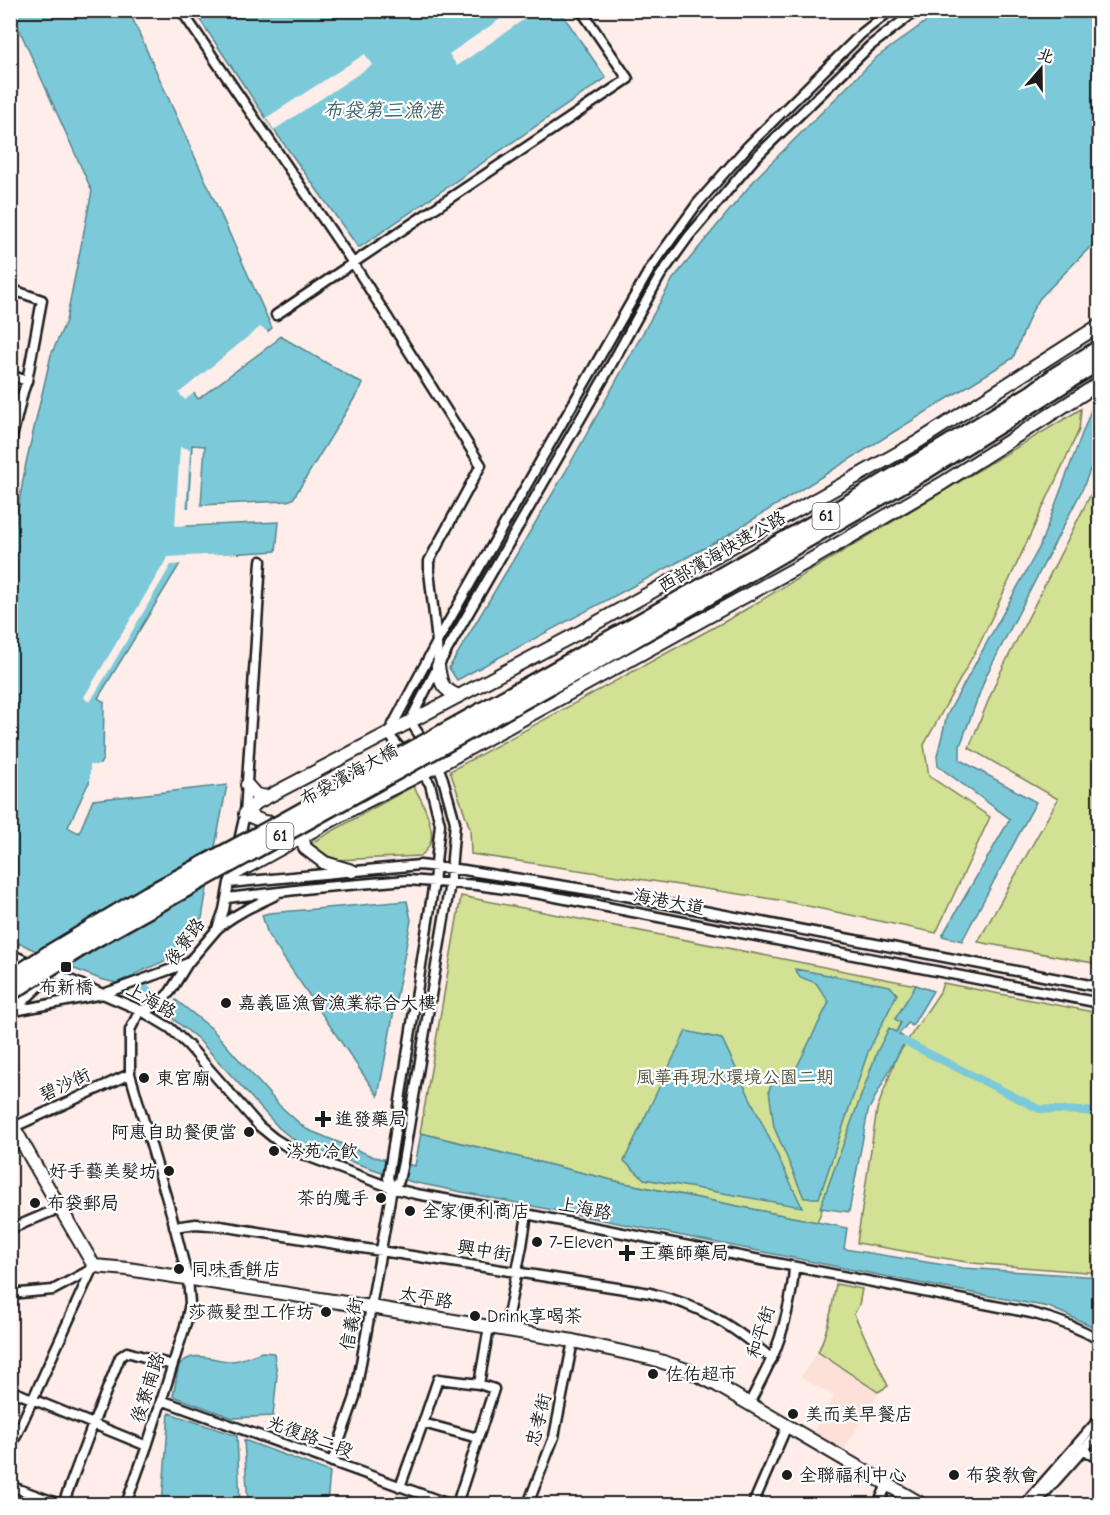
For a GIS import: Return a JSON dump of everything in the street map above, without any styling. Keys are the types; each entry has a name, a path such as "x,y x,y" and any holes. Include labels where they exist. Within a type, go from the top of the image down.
{"highway":[{"name":"西部濱海快速公路","path":"549,680 1032,393 1100,346"},
{"name":"西部濱海快速公路","path":"549,680 590,665 855,512 1100,361"},
{"path":"1007,420 1100,370"},
{"name":"布袋濱海大橋","path":"10,979 147,894 549,680"},
{"name":"布袋濱海大橋","path":"10,993 92,940 549,680"}],"street":[{"path":"181,10 353,263 481,465 429,561 441,683 448,691 458,696"},
{"path":"276,315 628,79 581,10"},
{"path":"388,734 437,642 657,260 697,204 748,146 861,34 891,10"},
{"path":"410,721 438,666 660,276 689,236 756,157 870,46 917,10"},
{"path":"10,289 42,300 27,381 22,392 11,446"},
{"path":"322,825 306,827 264,822 245,814 256,803 582,631 906,448 1100,325"},
{"path":"10,375 27,381"},
{"path":"231,879 302,836 439,765 807,562 942,483 1100,383"},
{"name":"後寮路","path":"140,1010 155,1007 170,992 188,963 217,929 227,898 245,814 261,561"},
{"path":"388,734 430,784 440,824 434,882 388,1178 392,1188 399,1181 403,1162 450,883 455,822 439,765 410,721"},
{"path":"247,785 256,795 267,797"},
{"path":"302,836 305,848 324,864 352,872"},
{"name":"海港大道","path":"231,879 352,872 420,865 621,895 1100,987"},
{"name":"海港大道","path":"227,898 407,880 477,885 540,894 1100,1003"},
{"path":"217,929 248,908 281,892"},
{"name":"上海路","path":"10,954 140,1010 170,1028 260,1126 275,1139 296,1152 392,1188 1051,1318 1100,1340"},
{"path":"12,1009 103,994 188,963"},
{"path":"12,1009 53,973"},
{"path":"140,1010 130,1030 130,1074 188,1279"},
{"name":"碧沙街","path":"12,1124 130,1074"},
{"name":"太平路","path":"12,1124 94,1266 128,1269 371,1307 573,1341 654,1359 687,1370 921,1504"},
{"name":"信義街","path":"332,1462 355,1397 392,1188"},
{"path":"10,1229 60,1208"},
{"path":"505,1330 527,1214"},
{"name":"興中街","path":"174,1227 207,1224 650,1293 689,1305 717,1318 772,1359"},
{"name":"和平街","path":"749,1404 780,1338 794,1279 794,1267"},
{"path":"10,1294 53,1290 92,1269 10,1449"},
{"name":"後寮南路","path":"126,1504 186,1323 190,1303 188,1279"},
{"path":"479,1384 489,1327"},
{"name":"忠孝街","path":"528,1504 554,1437 573,1341"},
{"path":"10,1486 62,1504 120,1357 127,1352 172,1365"},
{"path":"400,1487 438,1379 479,1384 494,1389 457,1504"},
{"path":"10,1390 147,1446"},
{"name":"光復路二段","path":"161,1400 449,1504"},
{"path":"1035,1504 1080,1448 1100,1418"},
{"path":"423,1423 478,1438"},
{"path":"753,1504 787,1426"},
{"path":"1025,1504 1100,1431"},
{"path":"1080,1448 1100,1460"},
{"path":"878,1504 887,1485"}],"shaded area":[{"path":"817,1353 878,1394 843,1451 812,1434 834,1396 801,1377"}],"green space":[{"path":"1081,409 1079,430 980,643 924,745 929,776 990,817 936,933 779,900 471,854 470,829 450,771 733,617"},
{"path":"1099,478 1099,964 978,942 1058,799 969,748 998,677"},
{"path":"413,786 424,806 431,830 430,844 421,856 335,860 314,848 311,843"},
{"name":"風華再現水環境公園二期","path":"461,896 916,985 817,1222 624,1183 420,1133"},
{"path":"943,983 1099,1013 1099,1273 972,1263 857,1243 877,1109 897,1056 940,992"},
{"path":"836,1284 862,1289 859,1305 854,1314 888,1386 878,1392 818,1352 827,1327"}],"water":[{"path":"942,10 1099,11 1099,238 1040,298 1032,311 1013,358 723,538 457,680 449,668 566,471 673,279 757,177 877,57"},
{"path":"11,11 129,11 272,328 193,392 198,399 280,336 363,384 293,499 201,505 205,446 192,445 187,526 279,522 276,551 184,557 98,698 104,702 103,759 87,786 68,827 79,833 93,800 227,785 202,918 173,957 116,983 62,964 20,943 11,962 11,549 26,463 51,355 66,321 92,191"},
{"name":"布袋第三漁港","path":"194,11 560,11 606,78 358,247 274,130"},
{"path":"1099,400 1099,447 1082,490 986,676 960,746 960,760 1036,802 962,941 942,936 1010,819 938,766 937,756 947,715 1039,548 1094,402"},
{"path":"407,901 411,920 378,1096 268,935 262,915"},
{"path":"795,969 890,986 897,994 868,1052 819,1198 804,1198 774,1127 769,1090 775,1075 791,1079 829,1002 816,983 800,977"},
{"path":"916,985 933,991 912,1026 908,1023 899,1034 906,1039 868,1111 849,1212 820,1208 877,1052 889,1028 896,1032 901,1023 895,1019"},
{"path":"176,1000 211,1028 279,1105 306,1129 374,1157 415,1166 421,1133 624,1183 847,1228 844,1249 963,1268 1099,1277 1099,1329 1049,1307 412,1182 310,1148 279,1128 198,1039 167,1014"},
{"path":"686,1031 722,1039 802,1207 644,1179 624,1161"},
{"path":"262,1352 274,1353 277,1375 273,1416 233,1418 173,1396 179,1365 191,1357 233,1361"},
{"path":"169,1413 237,1436 240,1504 162,1504"},
{"path":"244,1440 330,1472 327,1504 248,1504"}],"pier":[{"path":"512,11 536,11 457,66 449,54"},
{"path":"365,54 372,65 274,130 266,118"},
{"path":"260,327 268,332 264,338 185,400 179,393"},
{"path":"180,447 190,449 186,508 191,508 190,523 263,519 263,521 175,526"},
{"path":"238,553 238,556 185,560 183,564 171,565 90,702 86,700 84,697 168,557"},
{"path":"90,765 103,765 90,788"},
{"path":"90,788 72,826 78,829 77,831 69,827"},
{"path":"155,790 92,798 80,824 92,797"}],"waterway":[{"path":"131,977 178,1014"},
{"path":"904,1041 1039,1109 1100,1112"}],"place":[{"name":"布新橋","path":"66,967"},
{"name":"嘉義區漁會漁業綜合大樓","path":"226,1003"},
{"name":"東宮廟","path":"144,1078"},
{"name":"進發藥局","path":"323,1119"},
{"name":"阿惠自助餐便當","path":"249,1132"},
{"name":"涔苑冷飲","path":"274,1151"},
{"name":"好手藝美髮坊","path":"169,1171"},
{"name":"茶的魔手","path":"381,1198"},
{"name":"布袋郵局","path":"35,1203"},
{"name":"全家便利商店","path":"410,1211"},
{"name":"7-Eleven","path":"537,1242"},
{"name":"王藥師藥局","path":"627,1253"},
{"name":"同味香餅店","path":"179,1269"},
{"name":"莎薇髮型工作坊","path":"326,1312"},
{"name":"Drink享喝茶","path":"475,1316"},
{"name":"佐佑超市","path":"653,1374"},
{"name":"美而美早餐店","path":"793,1414"},
{"name":"全聯福利中心","path":"787,1475"},
{"name":"布袋教會","path":"954,1475"}]}
